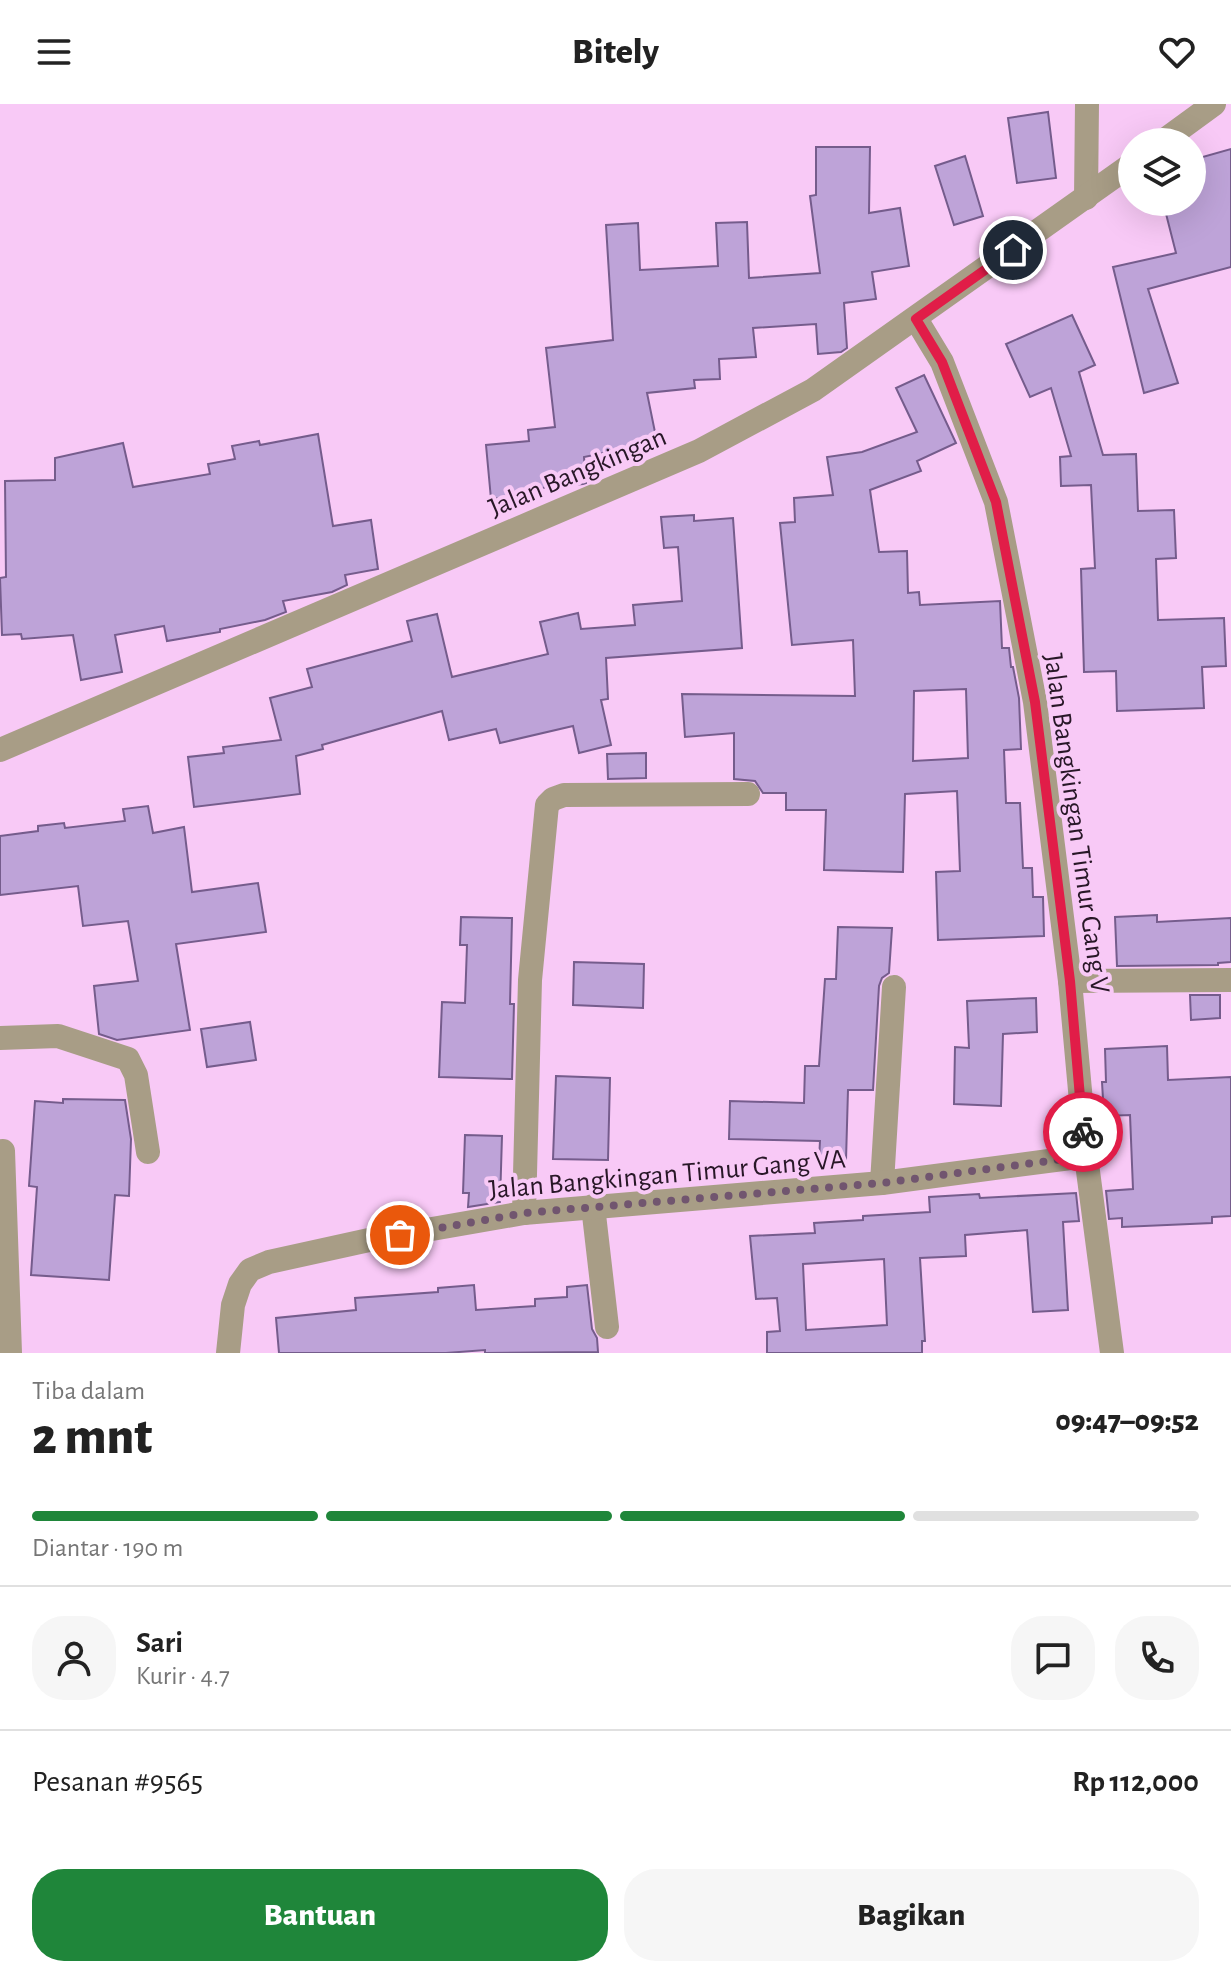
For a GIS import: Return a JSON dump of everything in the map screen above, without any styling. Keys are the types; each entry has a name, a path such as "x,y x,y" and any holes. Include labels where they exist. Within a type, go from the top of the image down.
{"street":[{"path":"1086,198 1087,104"},
{"path":"1181,128 1214,104"},
{"name":"Jalan Bangkingan","path":"0,750 699,451 813,390 1118,174"},
{"name":"Jalan Bangkingan Timur Gang V","path":"916,319 942,362 996,502 1035,702 1070,981 1086,1156 1112,1353"},
{"path":"524,1213 530,980 547,805 564,795 748,794"},
{"path":"1070,981 1231,980"},
{"path":"882,1183 894,987"},
{"path":"0,1038 58,1036 128,1059 136,1075 148,1152"},
{"path":"3,1151 10,1353"},
{"name":"Jalan Bangkingan Timur Gang VA","path":"228,1353 233,1305 240,1284 250,1270 269,1262 369,1240 524,1213 882,1183 1086,1156"},
{"path":"593,1206 607,1327"}],"building":[{"path":"1048,112 1056,178 1017,183 1008,118"},
{"path":"816,147 870,147 869,213 900,208 909,266 872,272 876,299 844,303 847,348 841,352 818,354 816,324 753,328 756,357 719,359 720,379 694,380 695,388 647,393 657,442 584,457 586,483 521,490 522,495 491,499 486,445 529,441 528,430 555,427 546,348 613,340 606,225 638,223 640,270 718,266 716,223 747,222 749,278 820,273 810,196 816,195"},
{"path":"1231,149 1231,267 1148,289 1178,383 1144,393 1113,267 1176,253 1167,216 1206,216 1206,156"},
{"path":"965,156 983,216 954,225 935,166"},
{"path":"1072,315 1095,365 1079,372 1103,455 1136,454 1138,511 1174,510 1176,558 1156,559 1158,620 1224,618 1226,666 1202,667 1204,708 1117,711 1116,671 1084,672 1081,569 1095,568 1091,485 1061,486 1060,457 1071,456 1051,388 1030,397 1006,344"},
{"path":"924,375 956,443 917,461 921,471 870,490 879,552 907,551 908,593 919,592 920,605 1000,601 1002,648 1009,648 1019,698 1021,749 1004,750 1006,803 1020,803 1023,868 1032,868 1033,897 1043,897 1044,936 938,940 936,872 960,871 957,791 905,794 903,872 824,870 826,810 786,810 786,793 763,793 755,781 734,779 734,733 685,737 682,694 855,696 853,640 792,645 780,523 795,522 794,498 833,495 827,457 862,452 917,432 896,388","holes":["966,689 968,758 913,761 914,691"]},
{"path":"318,434 333,526 371,520 378,569 345,575 347,585 332,592 283,601 286,612 265,620 220,629 220,632 167,641 164,626 115,635 122,672 81,680 73,635 22,639 21,634 2,635 0,578 6,577 5,481 55,480 55,458 123,443 133,487 210,474 208,464 235,459 232,446 259,441 260,445"},
{"path":"694,515 694,521 733,518 742,648 606,658 608,699 601,700 611,745 579,753 573,726 500,743 496,729 449,740 442,711 322,745 323,749 296,756 300,794 194,807 188,757 224,753 223,747 281,740 270,698 312,687 307,669 412,641 407,621 437,614 452,677 548,654 540,622 578,613 581,629 635,625 633,605 682,601 678,547 664,548 661,517"},
{"path":"646,753 646,778 608,779 607,754"},
{"path":"148,806 153,833 184,827 192,892 258,883 266,932 176,944 190,1030 117,1040 99,1034 94,986 138,981 128,921 83,926 78,886 0,895 0,836 38,831 38,826 64,823 65,828 125,821 123,809"},
{"path":"1157,915 1157,922 1231,918 1231,962 1218,965 1117,966 1115,917"},
{"path":"461,917 512,918 512,1079 439,1077 442,1002 465,1003 467,945 460,945"},
{"path":"838,927 892,928 889,973 882,978 879,986 873,1090 848,1090 846,1160 819,1160 820,1141 729,1139 730,1101 804,1103 805,1066 819,1066 825,979 836,979"},
{"path":"574,962 644,964 643,1008 573,1005"},
{"path":"1190,995 1220,995 1220,1018 1191,1020"},
{"path":"1036,998 1037,1032 1003,1034 1001,1106 954,1104 955,1047 969,1048 967,1001"},
{"path":"250,1022 256,1060 207,1067 201,1029"},
{"path":"1167,1046 1168,1080 1231,1077 1231,1216 1212,1217 1212,1223 1122,1227 1122,1218 1109,1219 1106,1191 1133,1189 1130,1115 1104,1116 1102,1082 1106,1082 1105,1049"},
{"path":"556,1076 610,1078 608,1160 553,1159"},
{"path":"63,1099 125,1100 131,1139 129,1196 115,1195 109,1280 31,1275 37,1187 29,1186 35,1101 63,1103"},
{"path":"465,1135 502,1136 500,1202 468,1207 469,1193 463,1193"},
{"path":"1076,1193 1079,1221 1063,1222 1068,1310 1033,1312 1027,1230 965,1235 966,1256 920,1258 925,1341 922,1341 922,1353 767,1353 767,1332 780,1331 777,1298 756,1299 750,1236 815,1233 814,1223 930,1212 929,1197 979,1194 980,1198","holes":["884,1259 887,1325 806,1330 803,1264"]},
{"path":"474,1285 476,1310 535,1306 535,1299 567,1297 567,1287 587,1285 598,1352 279,1353 276,1318 356,1310 355,1298 438,1292 438,1288"}],"way so far":[{"path":"400,1235 524,1213 882,1183 1086,1156 1083,1132"}],"route":[{"path":"1013,250 916,319 942,362 996,502 1035,702 1070,981 1083,1132"}]}
